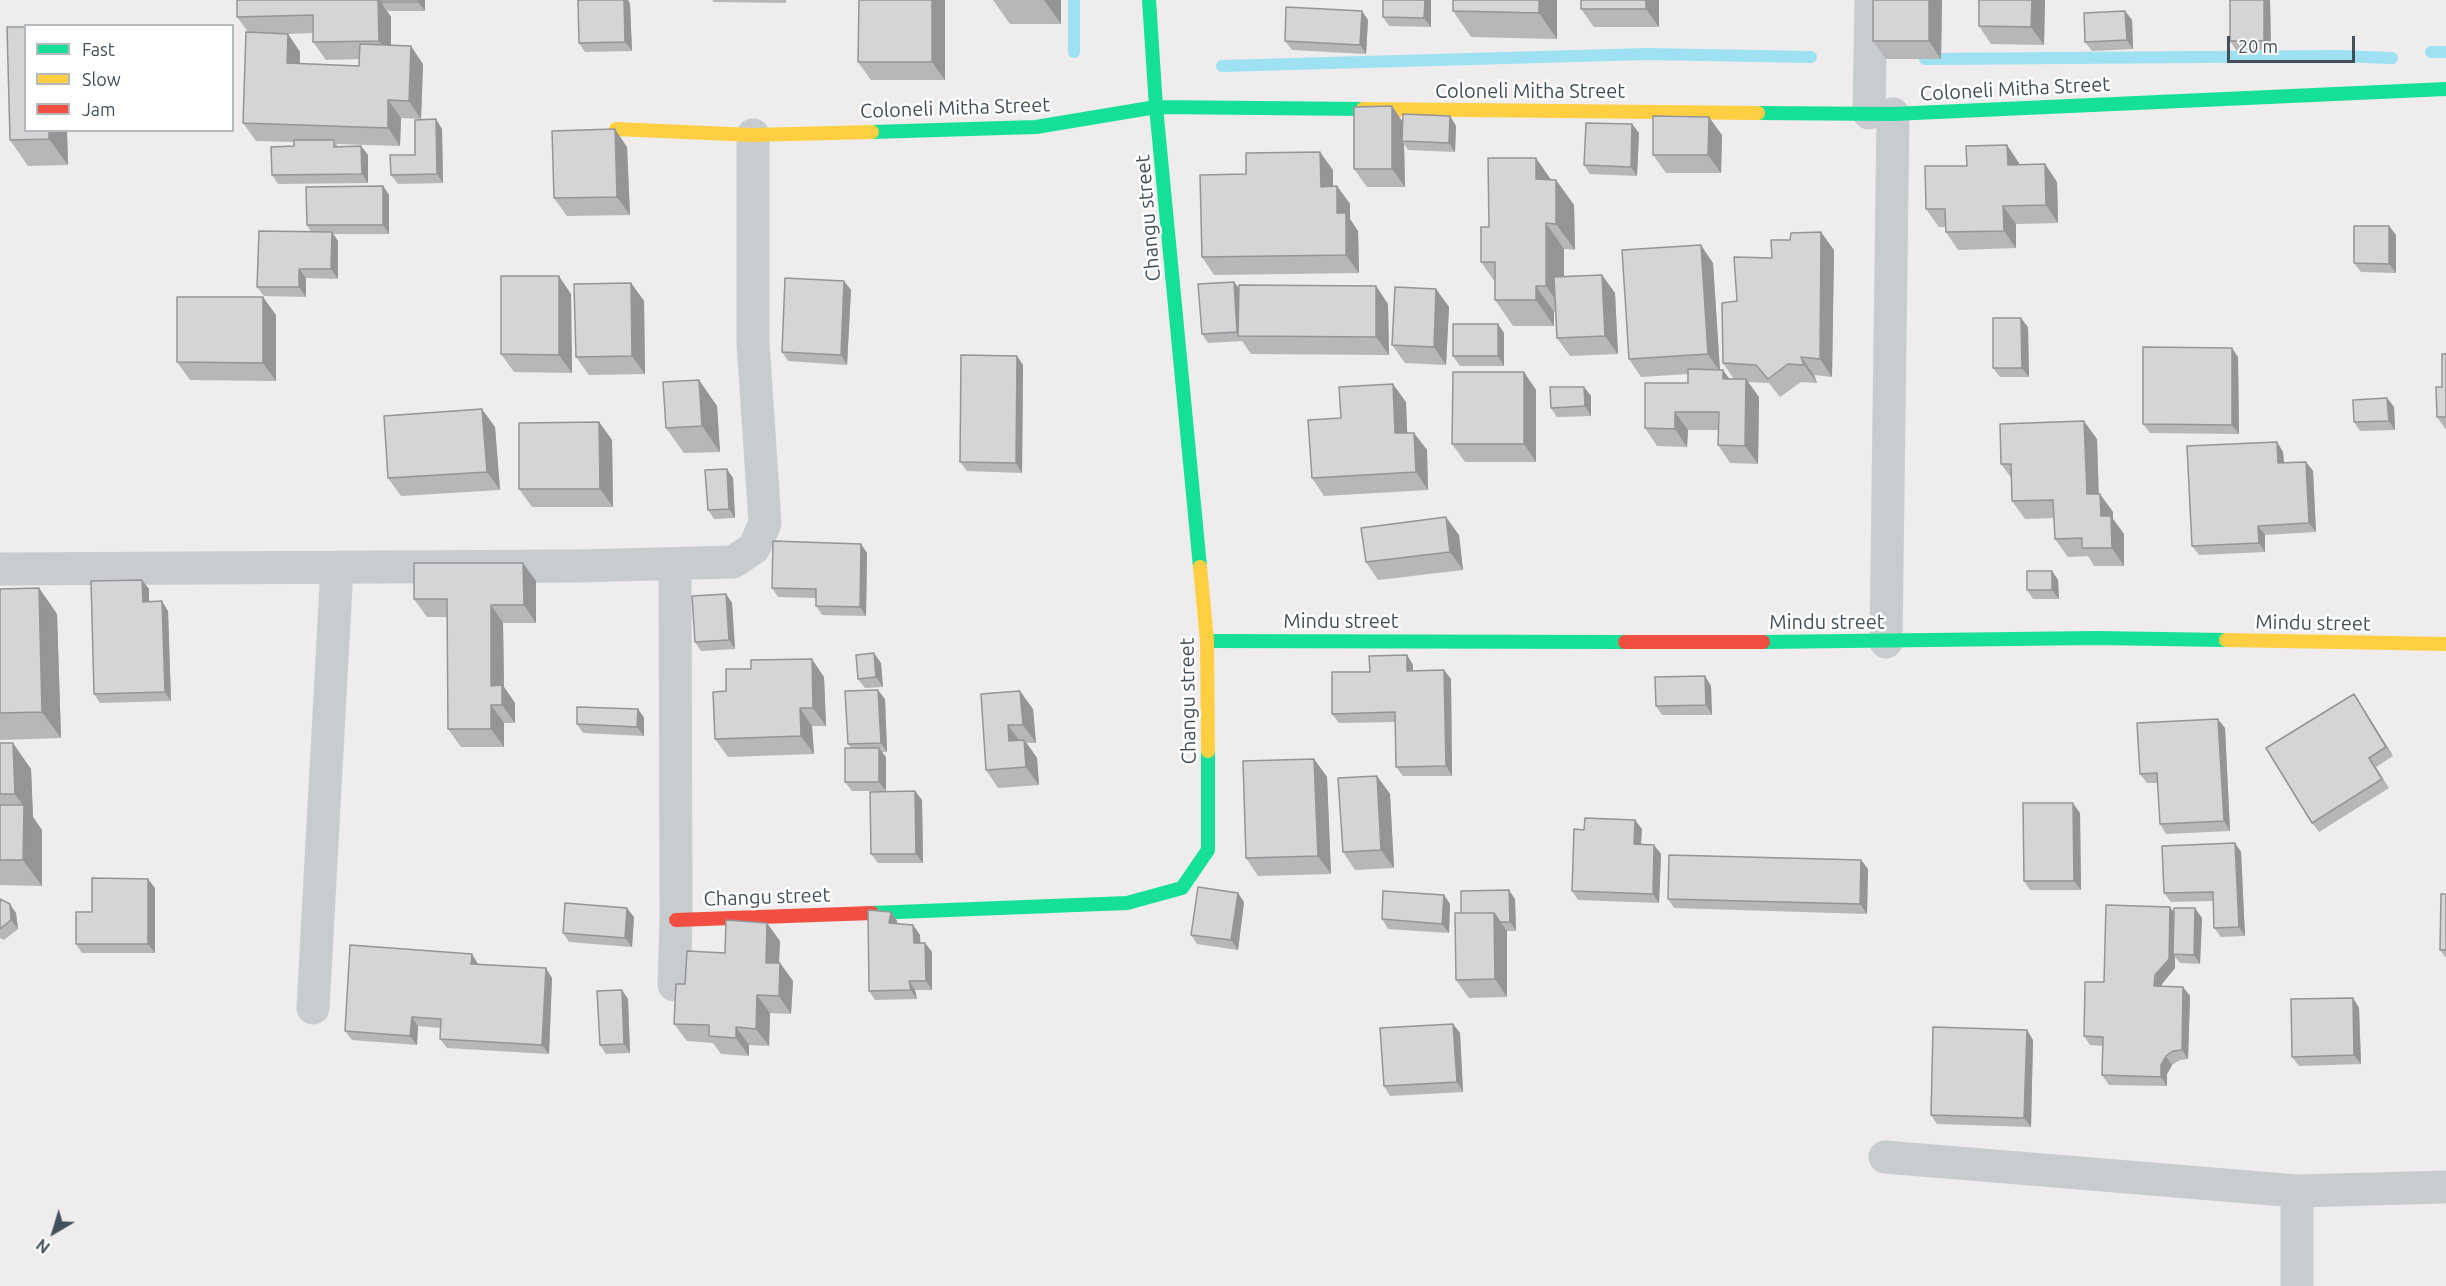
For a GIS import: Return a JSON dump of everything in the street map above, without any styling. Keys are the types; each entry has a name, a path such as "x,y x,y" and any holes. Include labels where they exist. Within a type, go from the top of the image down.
{"street":[{"name":"Changu street","path":"676,920 1127,903 1182,888 1208,850 1207,641 1156,107 1149,0"},
{"path":"1870,0 1881,113 1886,642"},
{"name":"Coloneli Mitha Street","path":"616,129 753,135 1036,128 1156,107 1881,113 2446,89"},
{"path":"0,569 733,562 754,548 765,523 753,343 753,135"},
{"path":"674,985 676,920 675,564"},
{"path":"313,1008 337,567"},
{"name":"Mindu street","path":"1207,641 1886,642 2096,638 2446,644"},
{"path":"1885,1157 2296,1191 2446,1187"},
{"path":"2296,1191 2297,1286"}],"building":[{"path":"237,0 378,0 379,41 313,42 313,15 237,17"},
{"path":"381,0 418,0 418,2 381,2"},
{"path":"578,0 624,0 625,42 579,43"},
{"path":"859,0 932,0 932,62 858,62"},
{"path":"1383,0 1425,0 1424,18 1383,17"},
{"path":"1453,0 1539,0 1539,13 1453,11"},
{"path":"1581,0 1646,0 1646,9 1581,9"},
{"path":"1873,0 1929,0 1929,41 1873,41"},
{"path":"1979,0 2032,0 2031,27 1979,26"},
{"path":"2230,0 2264,0 2264,41 2230,41"},
{"path":"1286,7 1362,11 1360,45 1285,41"},
{"path":"2125,11 2127,40 2085,42 2084,13"},
{"path":"7,27 24,27 24,132 49,132 49,139 10,140"},
{"path":"246,32 288,34 287,63 359,66 360,44 411,46 409,101 388,100 388,128 243,123"},
{"path":"1392,106 1392,169 1354,169 1354,107"},
{"path":"1403,114 1450,116 1449,143 1402,141"},
{"path":"1653,116 1709,117 1708,155 1653,155"},
{"path":"436,119 437,174 391,175 390,155 415,155 415,120"},
{"path":"1586,123 1632,124 1631,167 1584,165"},
{"path":"615,129 617,197 554,198 552,131"},
{"path":"294,140 334,140 334,147 361,146 362,174 272,175 271,147 294,146"},
{"path":"2007,145 2008,165 2045,164 2046,205 2003,206 2004,231 1946,232 1945,209 1926,209 1925,166 1967,166 1966,146"},
{"path":"1320,152 1321,187 1337,186 1337,213 1346,213 1346,255 1202,257 1200,175 1246,174 1246,153"},
{"path":"1488,158 1536,158 1536,179 1556,180 1556,224 1546,223 1546,286 1536,286 1536,300 1495,300 1495,262 1481,262 1481,227 1489,227"},
{"path":"383,186 383,225 307,225 306,187"},
{"path":"2354,226 2389,226 2389,264 2354,263"},
{"path":"259,231 332,232 331,269 299,269 299,287 257,287"},
{"path":"1821,232 1820,359 1801,357 1804,365 1788,364 1768,379 1756,365 1723,363 1722,303 1737,301 1734,257 1772,258 1771,240 1790,240 1791,233"},
{"path":"1701,245 1708,354 1629,359 1622,250"},
{"path":"1602,275 1605,336 1557,338 1554,277"},
{"path":"501,276 559,276 559,355 501,354"},
{"path":"785,278 844,281 841,355 782,352"},
{"path":"1234,282 1237,332 1202,334 1198,284"},
{"path":"631,283 632,356 576,357 574,284"},
{"path":"1239,285 1376,286 1376,337 1238,336"},
{"path":"1395,287 1436,289 1434,347 1392,345"},
{"path":"177,297 263,297 263,363 177,362"},
{"path":"1993,318 2021,318 2022,368 1993,368"},
{"path":"1453,324 1498,324 1498,356 1453,356"},
{"path":"2143,347 2232,348 2232,425 2143,424"},
{"path":"2442,354 2446,354 2446,417 2437,417 2436,387 2442,387"},
{"path":"961,355 1017,356 1016,463 960,462"},
{"path":"1688,369 1723,370 1723,379 1746,379 1745,446 1718,445 1719,412 1675,412 1675,429 1645,428 1645,383 1688,383"},
{"path":"1453,372 1524,372 1524,444 1452,444"},
{"path":"699,380 702,426 666,428 663,382"},
{"path":"1393,384 1395,433 1414,433 1416,472 1312,478 1308,420 1341,418 1339,387"},
{"path":"1550,387 1584,387 1585,406 1551,408"},
{"path":"2387,398 2389,421 2354,422 2353,400"},
{"path":"482,409 487,472 388,478 384,416"},
{"path":"2084,421 2087,494 2100,494 2101,516 2111,516 2112,548 2082,548 2082,538 2055,539 2053,500 2012,501 2011,464 2001,464 2000,424"},
{"path":"599,422 600,489 519,489 519,423"},
{"path":"2277,442 2278,463 2306,462 2309,523 2258,526 2259,543 2192,546 2187,446"},
{"path":"727,469 729,509 708,510 705,470"},
{"path":"1446,517 1450,552 1366,562 1361,528"},
{"path":"773,541 861,544 860,607 816,606 816,589 772,588"},
{"path":"414,563 523,563 524,605 491,605 491,686 502,685 502,705 491,705 491,729 448,729 447,599 414,599"},
{"path":"2027,571 2052,571 2052,590 2027,590"},
{"path":"142,580 143,602 162,601 165,692 94,694 91,581"},
{"path":"39,588 42,712 0,713 0,589"},
{"path":"726,594 729,640 695,642 692,596"},
{"path":"874,653 876,677 858,679 856,655"},
{"path":"1407,655 1407,671 1444,670 1446,766 1396,767 1395,712 1332,714 1332,672 1370,672 1369,656"},
{"path":"812,659 813,708 800,708 801,736 715,739 713,692 726,691 726,669 751,669 751,660"},
{"path":"1705,676 1706,705 1656,706 1655,677"},
{"path":"878,690 881,743 848,744 845,691"},
{"path":"1020,691 1023,725 1008,725 1009,741 1024,740 1026,767 986,770 981,694"},
{"path":"2354,694 2386,747 2369,758 2382,779 2312,823 2266,748"},
{"path":"577,707 638,709 637,727 577,724"},
{"path":"2218,719 2224,821 2160,824 2157,773 2140,774 2137,723"},
{"path":"0,743 13,743 15,794 0,794"},
{"path":"845,748 879,748 879,782 845,782"},
{"path":"1314,759 1318,856 1246,858 1243,761"},
{"path":"1377,776 1381,850 1343,852 1338,778"},
{"path":"915,791 916,854 871,854 870,792"},
{"path":"2023,803 2073,803 2074,881 2024,881"},
{"path":"0,805 24,805 23,860 0,860"},
{"path":"1585,818 1635,820 1634,844 1654,845 1653,894 1572,891 1574,829 1584,830"},
{"path":"2235,843 2239,927 2214,928 2213,892 2164,893 2162,846"},
{"path":"1669,855 1861,860 1860,904 1668,899"},
{"path":"92,878 148,879 148,944 76,944 76,912 92,912"},
{"path":"1198,887 1238,893 1231,940 1191,935"},
{"path":"1509,890 1510,922 1500,922 1494,913 1461,913 1461,891"},
{"path":"1383,891 1444,895 1442,924 1382,919"},
{"path":"2441,894 2446,894 2446,950 2440,950"},
{"path":"0,899 10,904 11,920 0,929"},
{"path":"565,903 627,908 625,938 563,933"},
{"path":"2106,905 2170,907 2169,959 2155,975 2154,986 2183,987 2182,1050 2173,1051 2166,1056 2161,1065 2161,1077 2102,1075 2103,1037 2084,1036 2085,982 2104,982"},
{"path":"2174,908 2195,908 2194,955 2173,954"},
{"path":"868,910 891,912 889,923 913,925 914,943 925,943 926,981 909,981 911,990 869,991"},
{"path":"1455,913 1494,913 1495,979 1456,980"},
{"path":"726,920 767,923 766,963 780,963 779,996 757,995 756,1029 736,1027 736,1038 709,1036 709,1025 674,1024 676,984 685,984 687,951 725,953"},
{"path":"350,945 472,954 471,964 546,968 542,1045 440,1039 441,1019 412,1017 410,1036 345,1031"},
{"path":"622,990 624,1044 600,1045 597,991"},
{"path":"2353,998 2354,1055 2292,1057 2291,999"},
{"path":"1453,1024 1457,1082 1384,1086 1380,1028"},
{"path":"1933,1027 2027,1030 2024,1118 1931,1115"}],"waterway":[{"path":"1074,0 1074,52"},
{"path":"2431,52 2446,52"},
{"path":"1222,66 1647,54 1811,57"},
{"path":"1925,59 2339,56 2392,58"}],"traffic: fast":[{"path":"1149,0 1156,107 1200,567"},
{"path":"1758,113 1893,114 2446,89"},
{"path":"872,132 1036,127 1156,107 1363,109"},
{"path":"1763,642 2096,638 2226,640"},
{"path":"1207,641 1625,642"},
{"path":"872,913 1127,903 1182,888 1208,850 1208,751"}],"traffic: slow":[{"path":"1363,109 1758,113"},
{"path":"616,129 753,135 872,132"},
{"path":"1200,567 1207,641 1208,751"},
{"path":"2226,640 2446,644"}],"traffic: jam":[{"path":"1625,642 1763,642"},
{"path":"676,920 872,913"}]}
